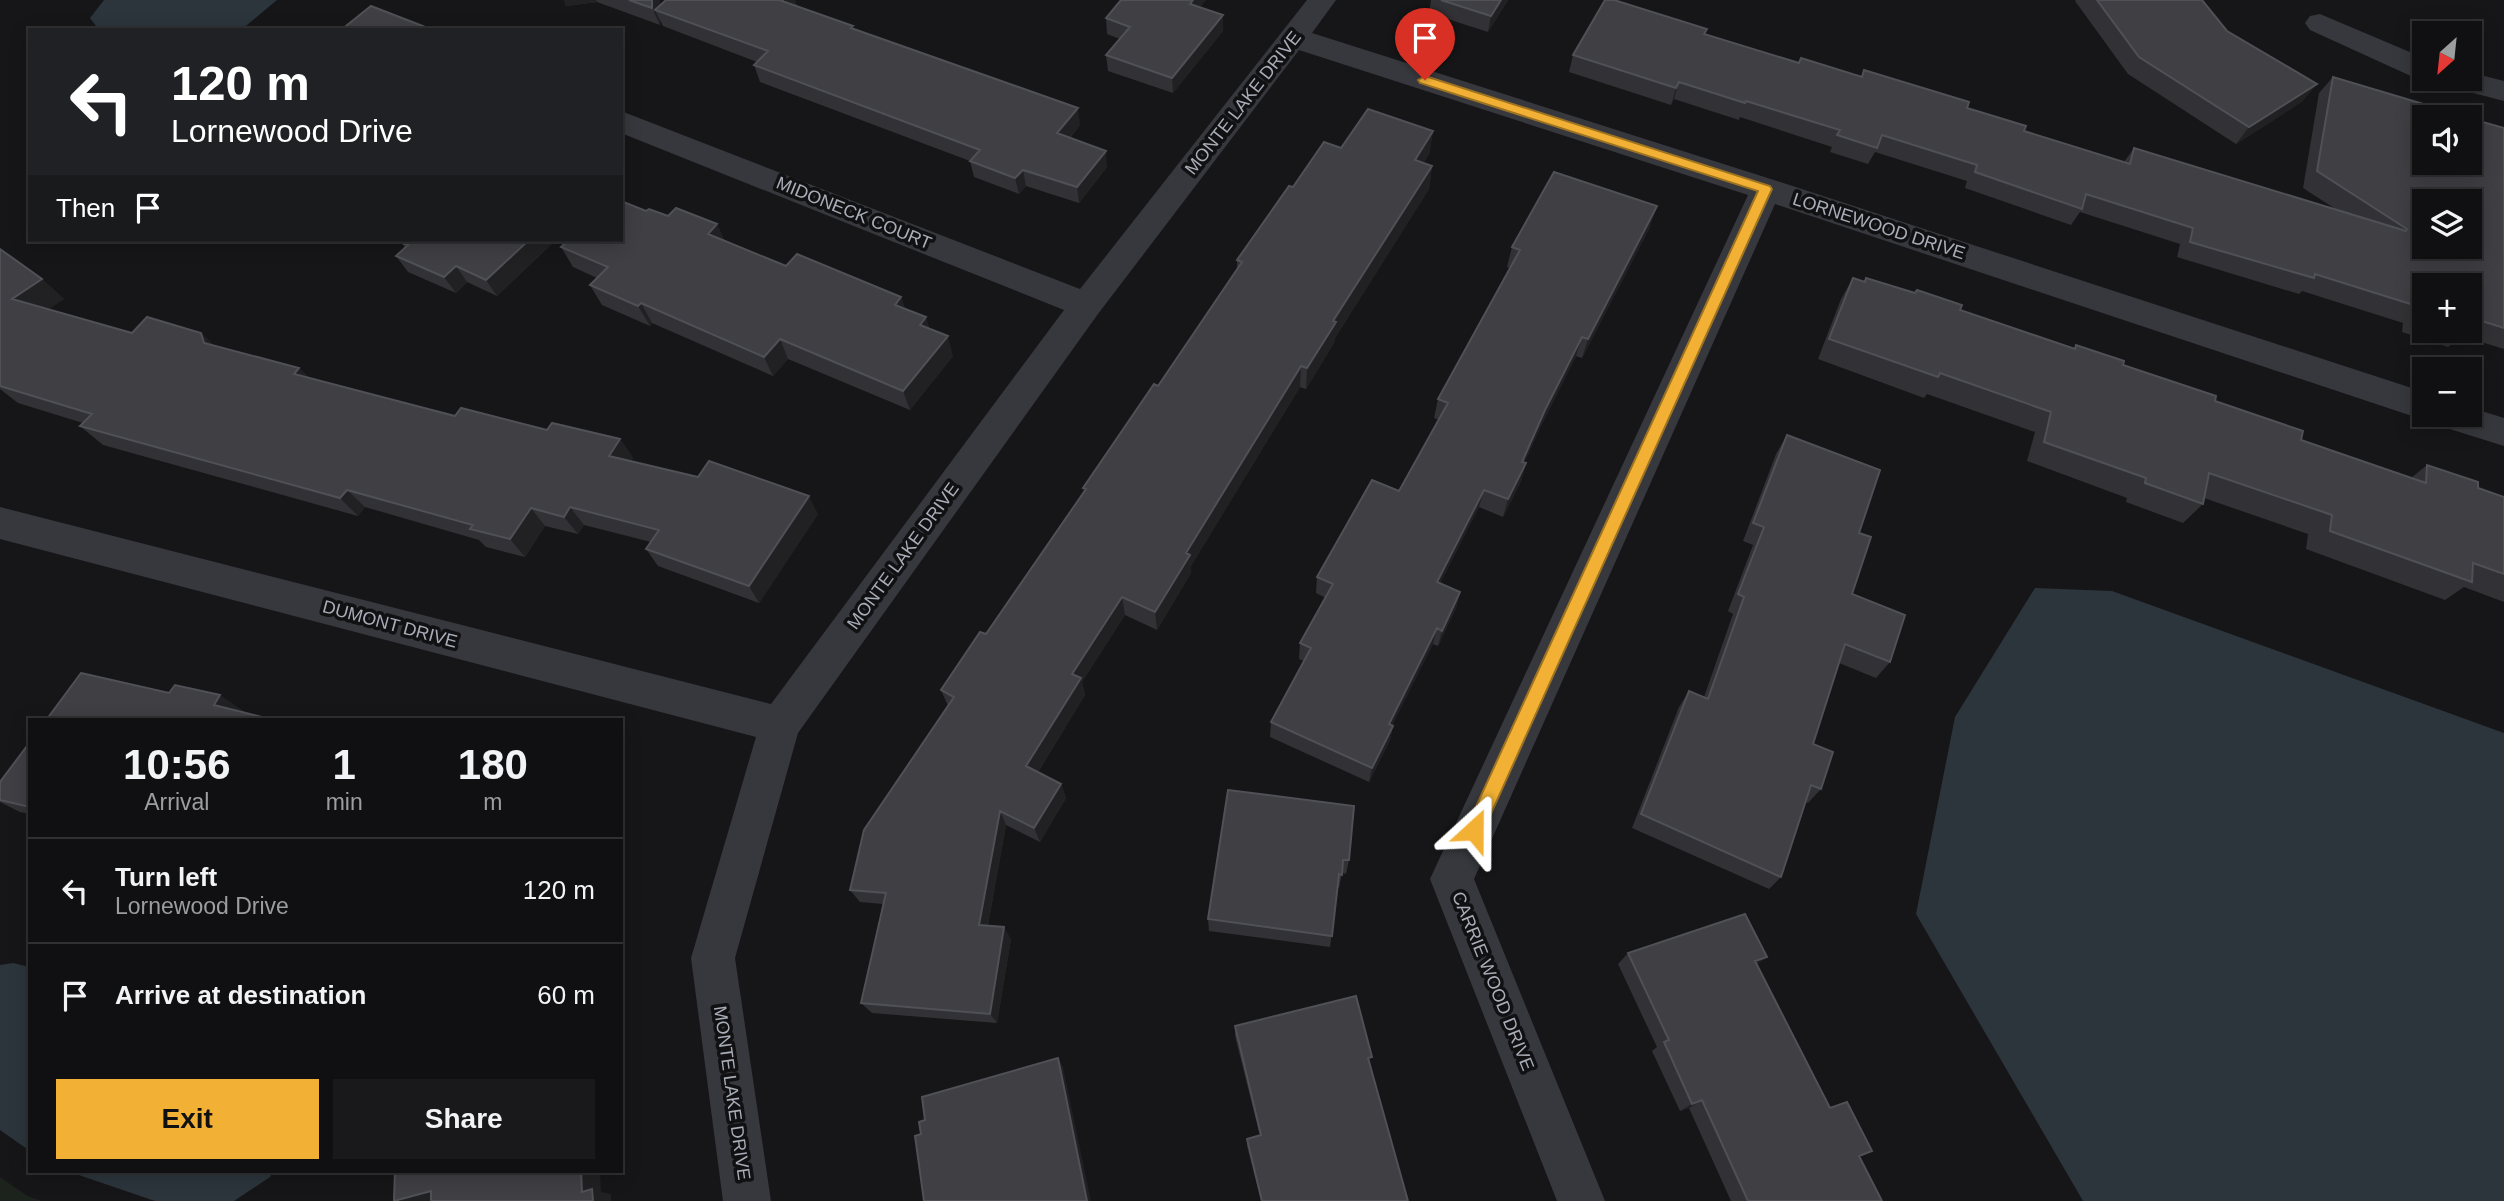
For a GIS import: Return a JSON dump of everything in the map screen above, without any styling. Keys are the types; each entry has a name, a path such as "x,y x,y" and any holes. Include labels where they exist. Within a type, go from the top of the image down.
{"street":[{"name":"MONTE LAKE DRIVE","path":"747,1201 713,958 780,725 1086,306 1322,0"},
{"path":"2320,23 2412,65"},
{"name":"LORNEWOOD DRIVE","path":"1294,38 1766,189 2412,402"},
{"path":"2482,85 2504,91"},
{"name":"MIDONECK COURT","path":"623,122 1086,306"},
{"name":"CARRIE WOOD DRIVE","path":"1581,1201 1452,879 1766,189"},
{"path":"2482,425 2504,432"},
{"name":"DUMONT DRIVE","path":"0,523 780,725"}],"shaded area":[{"path":"104,0 277,0 243,28 98,28 90,18"},
{"path":"2035,588 2112,591 2504,733 2504,1201 2083,1201 1916,914 1955,717"},
{"path":"13,963 28,967 28,1150 0,1130 0,965"},
{"path":"73,1173 272,1173 234,1201 155,1201"},
{"path":"0,1177 27,1196 42,1201 0,1201"}],"building":[{"path":"629,0 652,0 652,8"},
{"path":"666,0 783,0 853,26 851,28 1078,108 1057,133 1106,151 1077,187 1023,170 1015,178 970,161 980,150 754,65 768,51 655,10"},
{"path":"1121,0 1193,0 1190,4 1223,15 1172,78 1106,55 1130,27 1106,18"},
{"path":"1441,0 1501,0 1491,16"},
{"path":"1605,0 1614,0 1707,29 1704,34 1799,63 1801,58 1862,77 1864,70 1969,102 1967,108 2026,126 2024,131 2130,164 2134,148 2406,231 2407,229 2317,171 2333,77 2427,105 2412,105 2412,175 2482,175 2482,122 2504,128 2504,328 2482,321 2482,273 2412,273 2412,304 2315,274 2314,278 2190,242 2193,228 2086,194 2082,209 1975,172 1977,165 1882,135 1877,148 1837,135 1840,130 1746,101 1745,103 1679,82 1676,88 1573,55"},
{"path":"2097,0 2202,0 2227,31 2317,84 2249,127 2139,57"},
{"path":"371,6 428,28 344,28"},
{"path":"1368,109 1433,131 1415,160 1432,166 1333,321 1336,322 1307,368 1301,366 1186,553 1190,555 1155,612 1122,597 1072,674 1081,678 1026,766 1061,784 1034,828 1000,811 979,925 1004,927 990,1014 861,1003 886,893 850,890 864,830 954,697 941,690 980,632 986,634 1086,489 1083,488 1154,384 1158,386 1242,262 1237,260 1289,186 1293,187 1324,142 1341,148"},
{"path":"1554,172 1657,206 1588,339 1582,337 1545,410 1522,462 1526,463 1508,499 1484,490 1437,582 1460,592 1442,631 1437,628 1389,724 1393,726 1372,768 1271,722 1311,648 1300,643 1333,584 1317,577 1372,480 1399,491 1448,403 1438,399 1520,250 1512,247"},
{"path":"623,202 668,216 676,208 717,224 708,234 786,266 797,254 901,297 895,305 926,317 920,325 948,336 903,391 780,339 764,357 641,303 638,306 590,285 608,267 561,247 567,242 623,242"},
{"path":"527,242 486,280 456,266 444,277 396,256 408,245 402,243"},
{"path":"0,249 42,279 12,299 132,333 147,317 201,333 204,343 299,368 294,374 455,416 461,408 547,430 552,423 620,439 609,456 698,477 709,461 809,496 749,586 646,549 659,530 570,507 564,517 531,508 510,539 470,529 473,525 347,490 340,498 80,426 92,414 0,386"},
{"path":"1853,278 1865,282 1866,278 1915,293 1917,290 1962,305 1960,310 2075,349 2076,345 2124,361 2123,365 2216,396 2215,401 2303,431 2301,440 2426,483 2427,465 2478,482 2478,488 2504,497 2504,574 2473,563 2472,582 2330,531 2332,515 2209,473 2203,504 2145,483 2146,478 2044,442 2051,412 1940,373 1938,377 1829,339"},
{"path":"1787,435 1880,470 1859,533 1871,537 1852,594 1905,615 1890,662 1845,644 1813,744 1833,752 1821,789 1811,785 1781,877 1641,814 1689,691 1708,699 1744,597 1738,594 1764,527 1753,523"},
{"path":"81,673 169,693 175,685 220,695 214,705 266,718 48,718"},
{"path":"28,745 28,807 0,800 0,782"},
{"path":"1228,790 1354,806 1349,860 1343,860 1342,875 1339,874 1332,936 1208,919"},
{"path":"1745,914 1767,957 1755,961 1830,1108 1847,1102 1872,1151 1859,1156 1882,1201 1748,1201 1702,1100 1692,1104 1664,1042 1669,1040 1628,953"},
{"path":"1356,996 1372,1057 1368,1058 1408,1201 1262,1201 1247,1139 1261,1135 1235,1026"},
{"path":"1058,1058 1087,1201 924,1201 915,1136 921,1134 919,1122 925,1120 922,1097"},
{"path":"395,1173 581,1173 582,1192 592,1189 593,1201 431,1201 431,1191 394,1201"}],"route":[{"path":"1425,80 1766,189 1474,830"}]}
